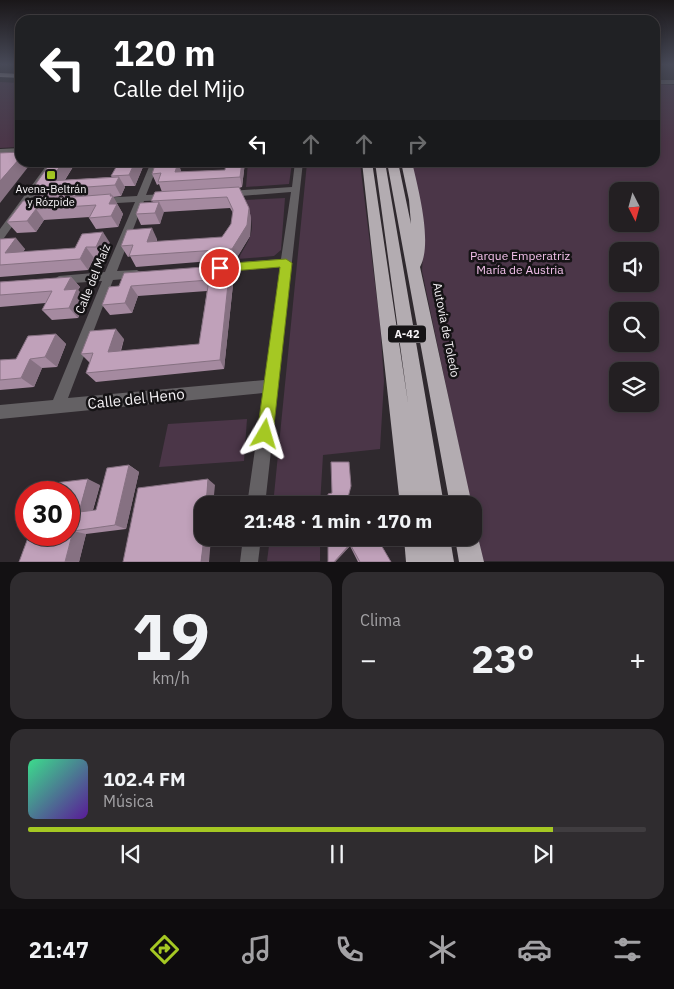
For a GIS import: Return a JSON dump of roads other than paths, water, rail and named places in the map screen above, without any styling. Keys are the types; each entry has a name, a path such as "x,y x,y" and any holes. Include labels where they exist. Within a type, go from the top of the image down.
{"highway":[{"path":"368,167 411,496"},
{"name":"A-42","path":"381,167 432,496"},
{"name":"Autovía de Toledo","path":"393,167 459,496"},
{"path":"407,167 416,203 419,243 414,270"},
{"path":"417,546 419,562"},
{"path":"439,546 442,562"},
{"path":"469,546 472,562"}],"street":[{"path":"0,152 15,150"},
{"path":"0,236 50,167"},
{"name":"Calle del Maíz","path":"57,406 153,167"},
{"path":"257,496 299,167"},
{"path":"218,194 296,189"},
{"path":"92,202 179,197"},
{"path":"22,206 37,205"},
{"path":"206,269 286,263"},
{"path":"50,280 148,273"},
{"name":"Calle del Heno","path":"0,412 271,386"},
{"path":"249,562 251,546"}],"place":[{"name":"Avena-Beltrán y Rózpide","path":"51,175"}],"park label":[{"name":"Parque Emperatriz María de Austria","path":"520,263"}]}
